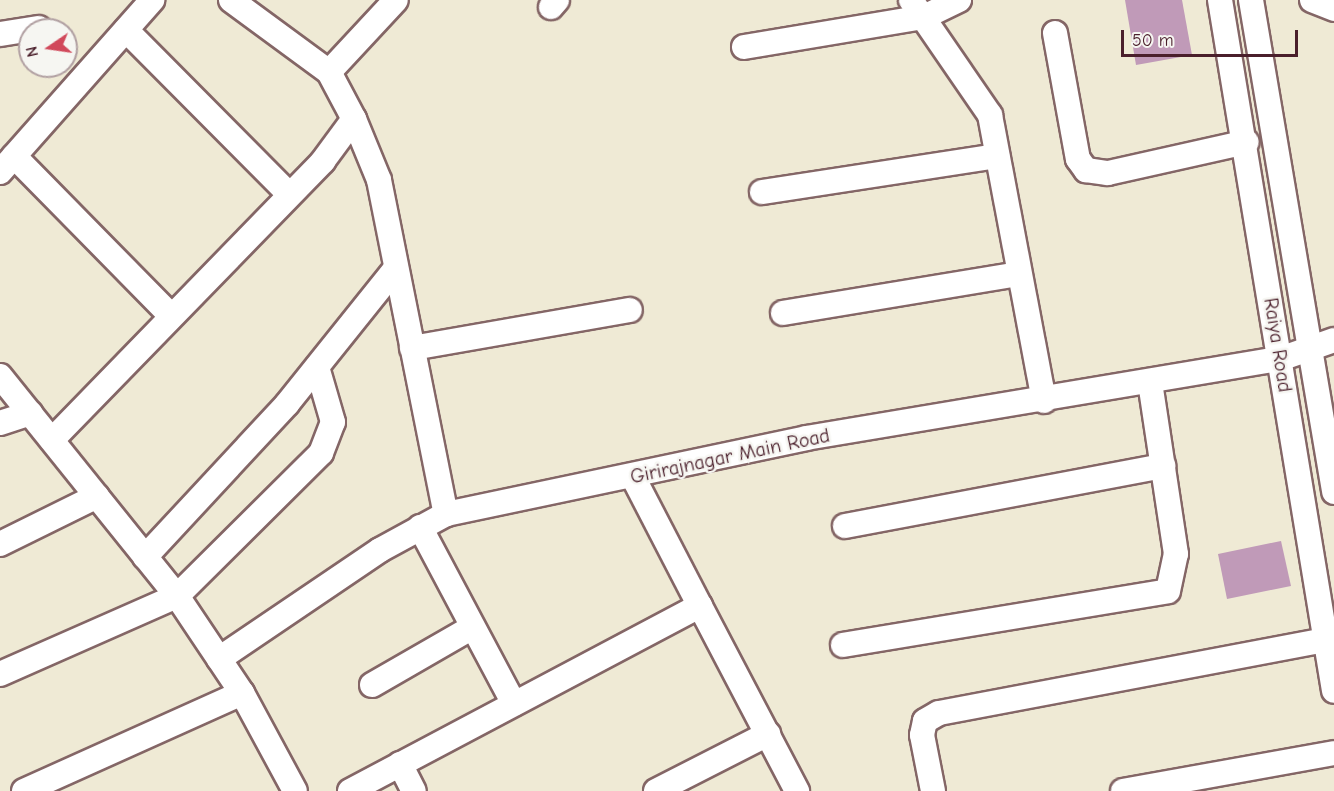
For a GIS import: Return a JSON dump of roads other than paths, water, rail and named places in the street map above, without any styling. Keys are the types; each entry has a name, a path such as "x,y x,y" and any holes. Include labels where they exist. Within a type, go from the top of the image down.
{"street":[{"path":"152,0 7,164 171,316"},
{"path":"231,0 329,72 354,120 379,180 446,514"},
{"path":"329,72 395,0"},
{"path":"744,47 959,0"},
{"name":"Raiya Road","path":"1220,0 1246,142 1334,691"},
{"name":"Raiya Road","path":"1251,0 1334,492"},
{"path":"1312,0 1334,9"},
{"path":"918,8 990,115 1044,401"},
{"path":"126,30 289,194"},
{"path":"0,34 18,31"},
{"path":"1055,33 1078,159 1086,170 1108,172 1246,142"},
{"path":"52,440 289,194 354,120"},
{"path":"762,192 998,156"},
{"path":"146,557 317,367 396,268"},
{"path":"783,313 1019,274"},
{"path":"412,348 630,310"},
{"name":"Girirajnagar Main Road","path":"219,658 420,527 446,514 633,477 806,438 1044,401 1280,359 1311,351 1334,340"},
{"path":"0,674 177,596 321,453 333,422 317,367"},
{"path":"0,376 177,596 242,693 295,791"},
{"path":"843,645 1168,591 1176,554 1150,382"},
{"path":"0,423 30,413"},
{"path":"845,526 1163,466"},
{"path":"633,477 797,791"},
{"path":"0,544 97,496"},
{"path":"420,527 514,704"},
{"path":"350,791 700,606"},
{"path":"372,685 473,627"},
{"path":"933,791 922,735 926,721 939,713 1325,640"},
{"path":"24,791 242,693"},
{"path":"656,791 768,734"},
{"path":"1123,791 1334,753"},
{"path":"400,764 414,791"}]}
